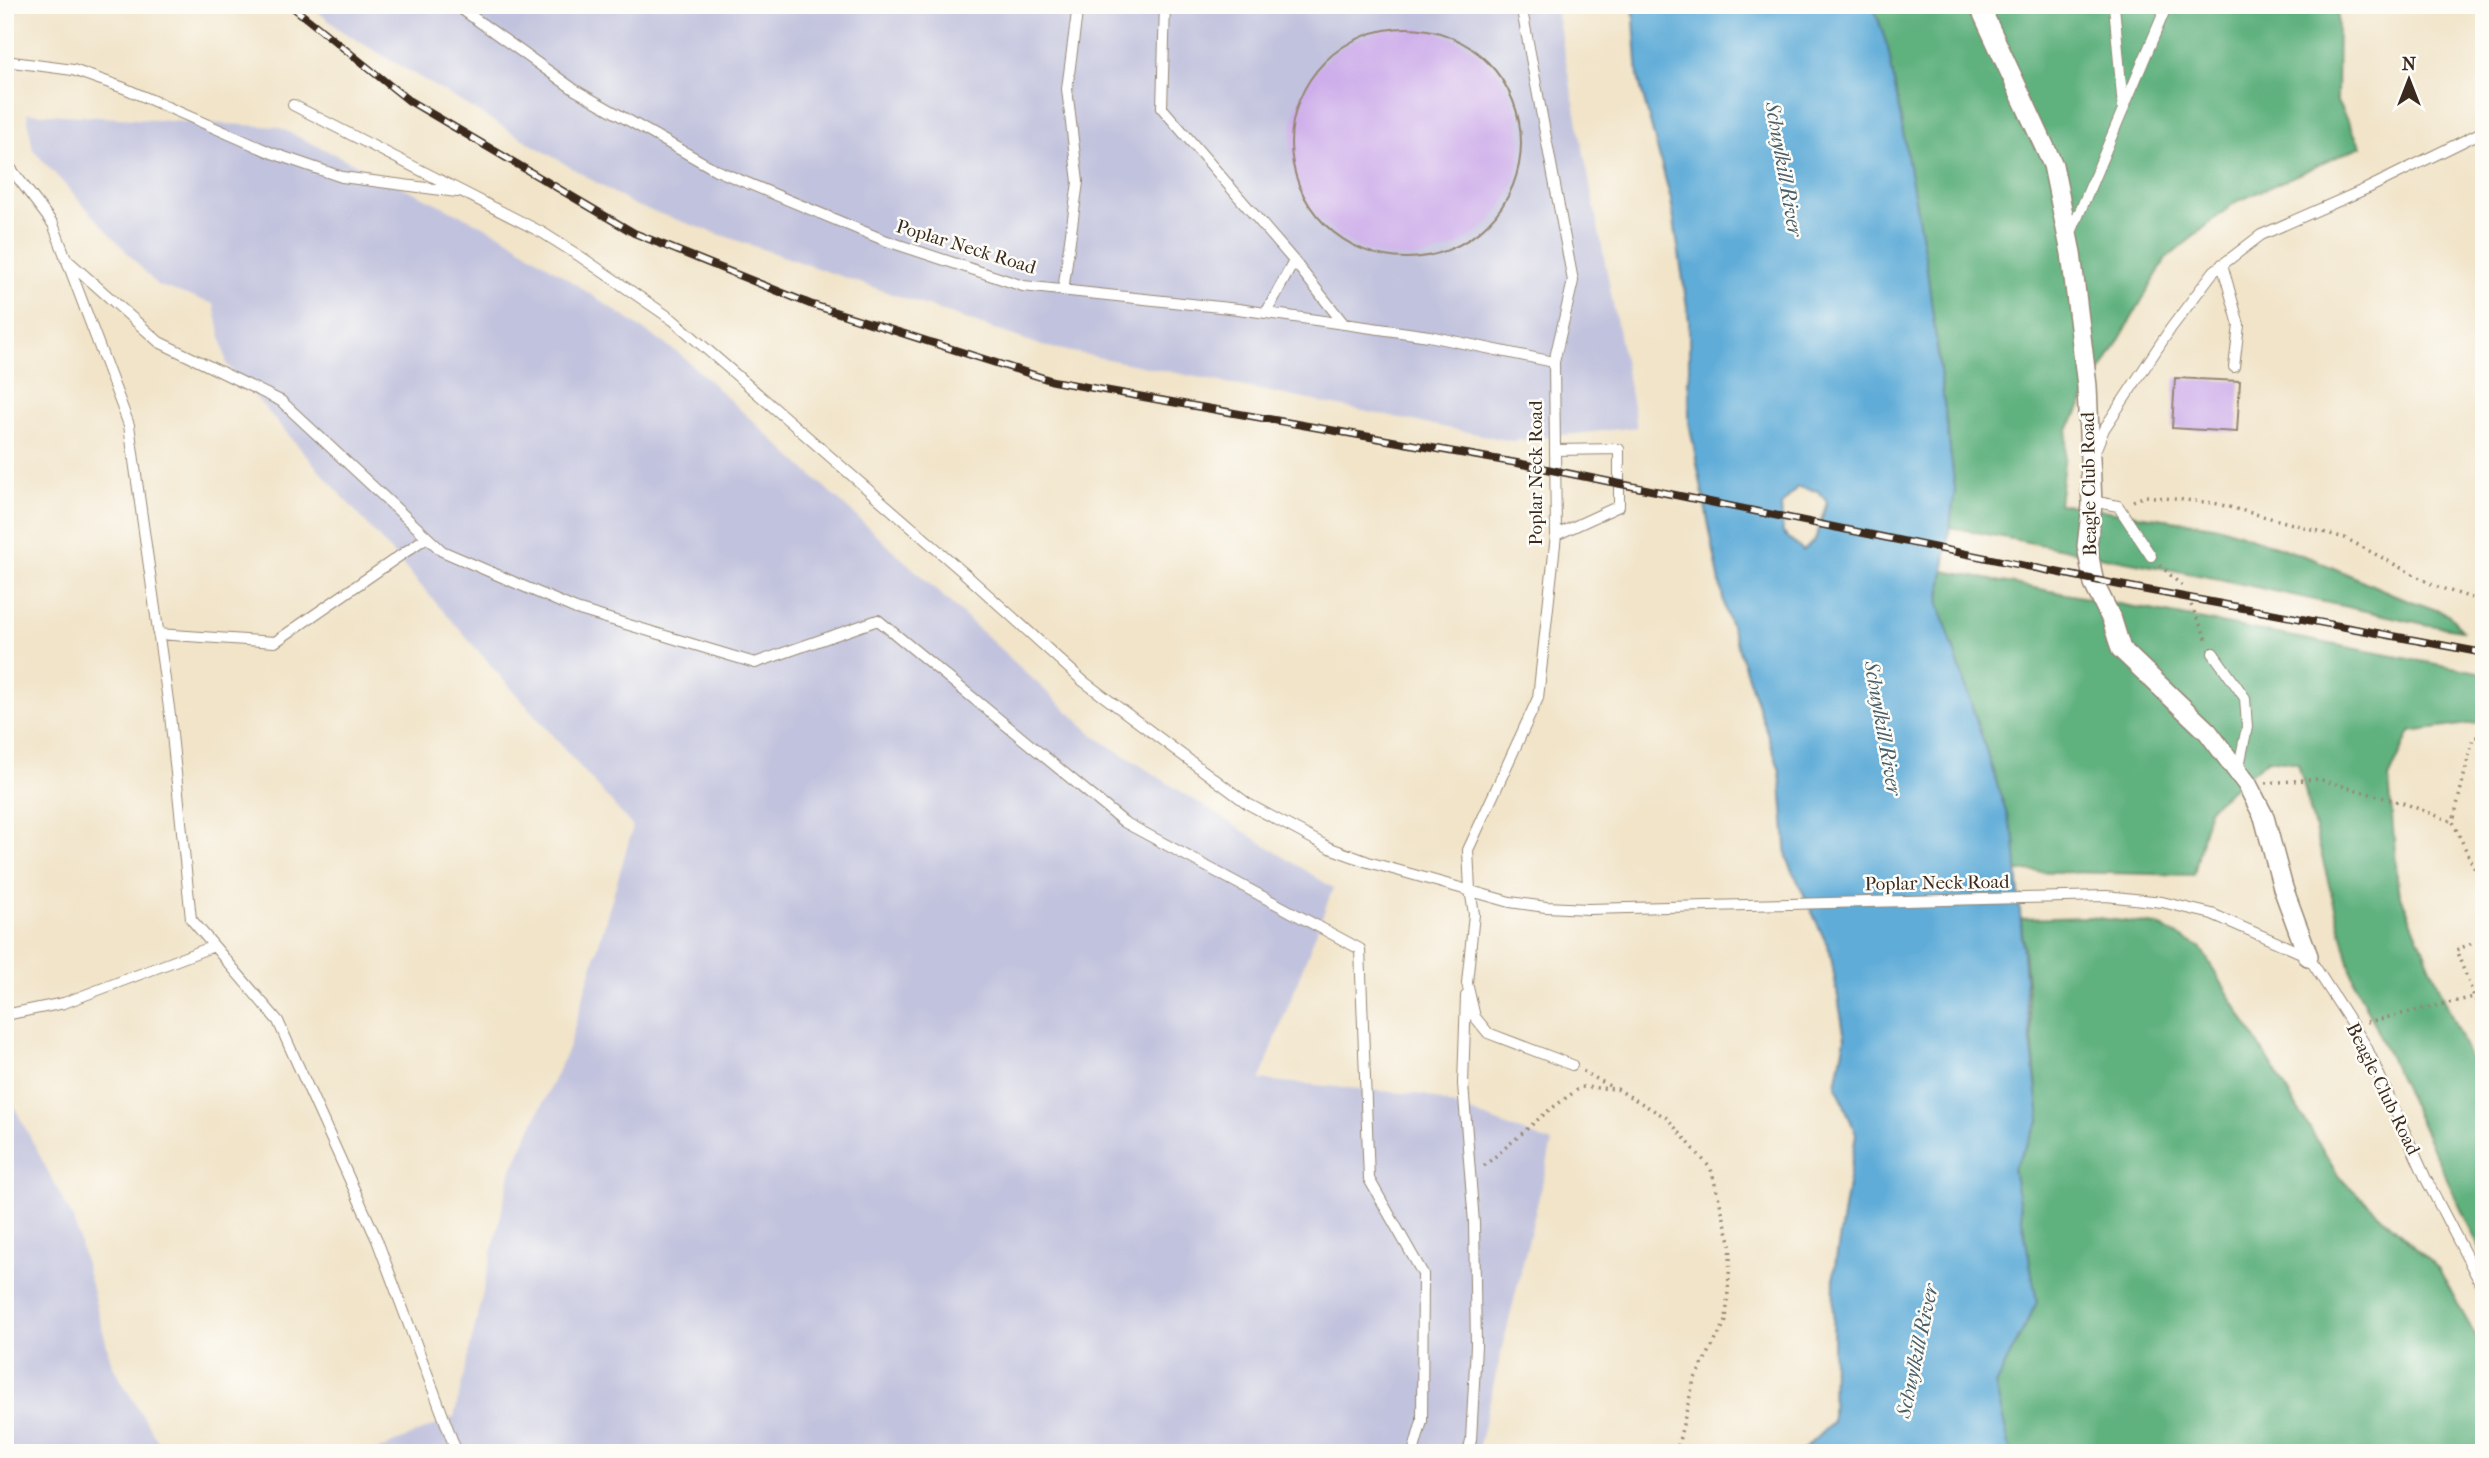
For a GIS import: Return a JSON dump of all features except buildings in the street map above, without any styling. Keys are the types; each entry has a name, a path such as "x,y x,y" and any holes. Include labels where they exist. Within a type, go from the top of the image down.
{"street":[{"name":"Beagle Club Road","path":"1979,5 2049,155 2068,239 2084,341 2092,501 2087,546 2094,584 2112,620 2122,649 2208,732 2242,778 2263,817 2283,888 2308,956"}],"lane":[{"name":"Poplar Neck Road","path":"456,5 575,90 716,170 884,240 1023,286 1266,313 1429,336 1554,362 1556,535 1538,698 1468,850 1470,890 1510,902 1588,909 2106,896 2162,902 2203,911 2239,924 2308,956"},
{"path":"1063,291 1078,182 1067,89 1078,5"},
{"path":"1165,5 1162,108 1294,261 1344,324"},
{"path":"1521,5 1573,281 1554,362"},
{"path":"2114,5 2123,112"},
{"path":"2068,239 2167,5"},
{"path":"5,61 73,70 124,88 272,153 342,177 468,194"},
{"path":"293,105 511,215 572,251 673,320 964,573 1083,681 1218,784 1280,823 1330,848 1368,862 1470,890 1474,914 1466,984 1463,1084 1474,1223 1476,1345 1468,1453"},
{"path":"2090,462 2104,429 2171,328 2222,264 2261,235 2368,188 2484,131"},
{"path":"5,161 52,224 129,425 170,715 191,919 278,1021 377,1240 457,1453"},
{"path":"65,258 159,342 281,401 442,551 576,609 755,663 878,620 1124,822 1360,949 1369,1179 1423,1274 1422,1421 1412,1453"},
{"path":"1266,313 1294,261"},
{"path":"2222,264 2239,325 2234,368"},
{"path":"1555,450 1619,449 1619,506 1556,535"},
{"path":"2092,501 2118,506 2151,556"},
{"path":"158,634 275,642 427,537"},
{"path":"2213,653 2245,698 2247,727 2242,778"},
{"path":"5,1014 64,1003 214,946"},
{"name":"Beagle Club Road","path":"2308,956 2355,1025 2426,1179 2484,1290"},
{"path":"1466,984 1475,1017 1488,1033 1572,1065"}],"path":[{"path":"2118,506 2145,496 2214,503 2345,538 2435,586 2484,602"},
{"path":"2151,556 2183,587"},
{"path":"2191,605 2213,653"},
{"path":"2484,735 2473,738 2453,822 2484,889"},
{"path":"2242,778 2318,779 2406,804 2453,822"},
{"path":"2484,938 2456,950 2484,1022"},
{"path":"2355,1025 2474,997"},
{"path":"1572,1065 1667,1118 1711,1169 1731,1245 1726,1321 1694,1380 1676,1453"},
{"path":"1470,1180 1500,1150 1581,1087 1617,1089"}],"shaded area":[{"path":"310,5 1555,5 1637,427 1512,441 1043,346 634,205 340,30"},
{"path":"27,113 278,127 504,236 681,355 1097,738 1333,888 1260,1080 1425,1095 1552,1143 1477,1453 371,1453 454,1417 511,1171 568,1049 633,827 227,365 214,304 157,285 33,150"},
{"path":"5,1089 74,1221 112,1365 165,1453 5,1453"}],"green space":[{"path":"1873,5 2338,5 2337,102 2361,146 2234,203 2165,260 2068,429 2059,504 2221,527 2313,559 2395,595 2448,614 2462,630 1950,527 1955,489 1926,262 1888,48"},
{"path":"1944,571 2484,673 2484,722 2410,732 2389,778 2398,889 2484,1093 2484,1258 2354,982 2298,763 2268,759 2209,808 2194,875 2017,871 2015,840 1939,604"},
{"path":"2089,917 2157,925 2200,947 2339,1177 2439,1269 2484,1352 2484,1453 2011,1453 1995,1385 2037,1302 2013,1169 2040,1120 2021,919"}],"water":[{"name":"Schuylkill River","path":"1633,5 1873,5 1888,48 1926,262 1955,489 1939,604 2015,840 2026,996 2040,1120 2013,1169 2037,1302 1995,1385 2011,1453 1800,1453 1832,1423 1834,1272 1856,1134 1836,1085 1845,1038 1830,951 1787,858 1780,771 1725,609 1689,422 1689,320 1671,200 1638,77","holes":["1797,487 1818,491 1827,502 1815,540 1803,551 1783,533 1781,506"]}],"railway":[{"path":"290,5 408,100 634,233 810,304 1053,381 1517,463 2120,585 2484,653"}]}
